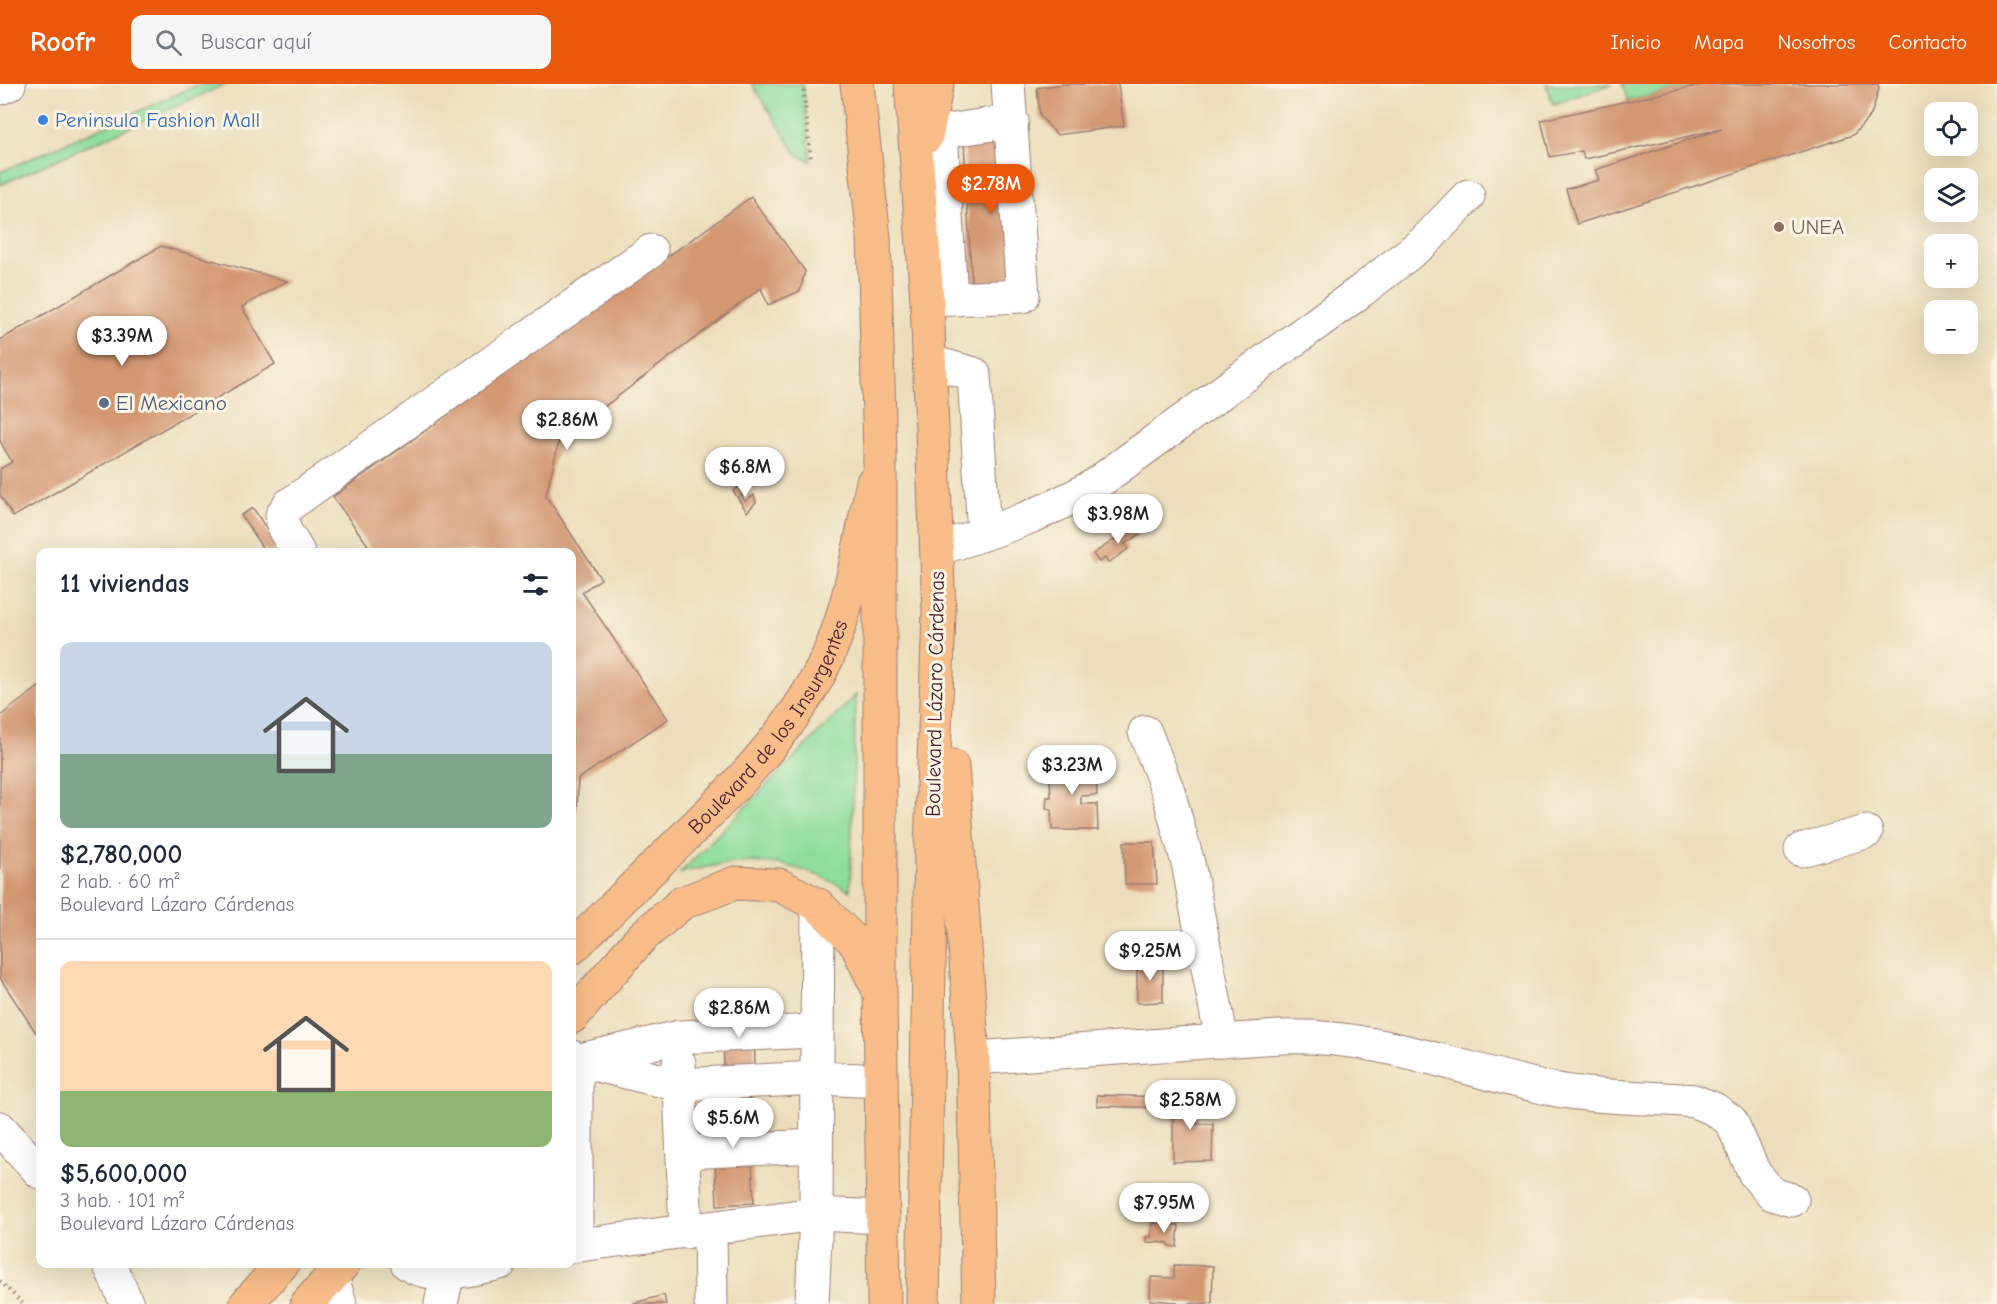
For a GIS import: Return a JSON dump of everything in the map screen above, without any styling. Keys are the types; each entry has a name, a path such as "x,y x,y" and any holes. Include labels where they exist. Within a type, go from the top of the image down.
{"main road":[{"path":"848,84 874,238"},
{"path":"857,84 874,238 880,454 880,993 884,1304"},
{"name":"Boulevard Lázaro Cárdenas","path":"910,84 935,290 930,362 939,612 930,860 923,1304"},
{"path":"935,290 925,142 937,84"},
{"name":"Boulevard de los Insurgentes","path":"576,944 698,825 772,744 804,699 821,670 847,596 880,454"},
{"path":"939,612 973,1058 979,1304"},
{"path":"576,1012 642,938 682,903 735,883 779,885 818,905 855,942 880,993"},
{"path":"246,1304 278,1268"},
{"path":"307,1304 338,1281"}],"lane":[{"path":"0,88 9,84"},
{"path":"1008,84 1011,122 1023,296 935,290 941,132 1011,122"},
{"path":"937,549 1057,507 1093,486 1369,285 1424,242 1468,196"},
{"path":"296,548 284,529 282,515 289,505 651,251"},
{"path":"930,362 974,374 984,534"},
{"path":"1145,732 1168,791 1188,863 1222,1041"},
{"path":"1801,850 1866,832"},
{"path":"812,1304 816,1214 815,1031 818,905"},
{"path":"576,1059 679,1037 815,1031"},
{"path":"973,1058 1314,1035 1348,1040 1409,1051 1555,1089 1694,1101 1714,1109 1731,1121 1755,1174 1772,1194 1792,1200"},
{"path":"679,1037 683,1152 711,1304"},
{"path":"576,1059 680,1085 816,1078 881,1081"},
{"path":"0,1128 36,1168"},
{"path":"683,1152 816,1146"},
{"path":"576,1246 816,1214 883,1217"},
{"path":"111,1268 128,1304"},
{"path":"414,1268 448,1272 471,1268"},
{"path":"441,1304 448,1272"}],"path":[{"path":"803,84 811,161"},
{"path":"0,1281 23,1304"}],"green space":[{"path":"200,84 226,84 0,185 0,172"},
{"path":"752,84 803,84 811,161 797,155"},
{"path":"1546,84 1612,84 1553,104"},
{"path":"1622,84 1705,84 1628,101"},
{"path":"856,695 850,891 807,871 767,863 726,864 680,873"}],"building":[{"path":"1064,84 1118,84 1124,126 1057,135 1040,116 1037,88"},
{"path":"1705,84 1878,84 1879,89 1871,115 1853,135 1577,224 1566,189 1599,180 1595,170 1722,129 1584,159 1582,151 1550,157 1541,120"},
{"path":"1010,137 1018,290 972,292 964,140"},
{"path":"751,197 805,271 800,291 768,305 761,288 559,441 546,496 601,579 582,592 668,719 578,779 576,812 576,548 370,548 333,497"},
{"name":"El Mexicano","path":"161,246 287,281 242,307 275,364 13,517 0,495 0,469 12,462 0,441 0,340"},
{"path":"743,484 747,490 741,495 745,501 754,495 756,502 747,512 733,491"},
{"path":"253,508 279,548 262,548 241,515"},
{"path":"1139,523 1144,531 1125,544 1128,549 1108,563 1105,558 1099,562 1093,554"},
{"path":"36,689 36,1033 0,978 0,716"},
{"path":"1079,761 1079,765 1096,764 1097,795 1081,796 1081,804 1097,804 1098,830 1052,830 1051,809 1046,808 1047,797 1051,797 1049,762"},
{"path":"1124,842 1154,842 1157,884 1125,884"},
{"path":"1138,935 1153,936 1152,946 1137,945"},
{"path":"1137,961 1163,961 1163,1002 1137,1003"},
{"path":"723,1006 754,1006 755,1071 724,1072"},
{"path":"749,1093 754,1203 717,1205 712,1094"},
{"path":"1173,1093 1198,1093 1197,1124 1213,1124 1212,1161 1173,1162"},
{"path":"1097,1095 1165,1097 1165,1108 1097,1106"},
{"path":"1152,1223 1179,1225 1177,1247 1169,1246 1169,1243 1146,1242 1146,1237 1151,1237"},
{"path":"1174,1265 1213,1266 1212,1303 1177,1304 1177,1302 1150,1300 1151,1277 1174,1278"},
{"path":"664,1295 666,1304 634,1304 634,1303"}],"place":[{"name":"Peninsula Fashion Mall","path":"43,120"},
{"name":"UNEA","path":"1779,227"},
{"name":"El Mexicano","path":"104,403"}]}
